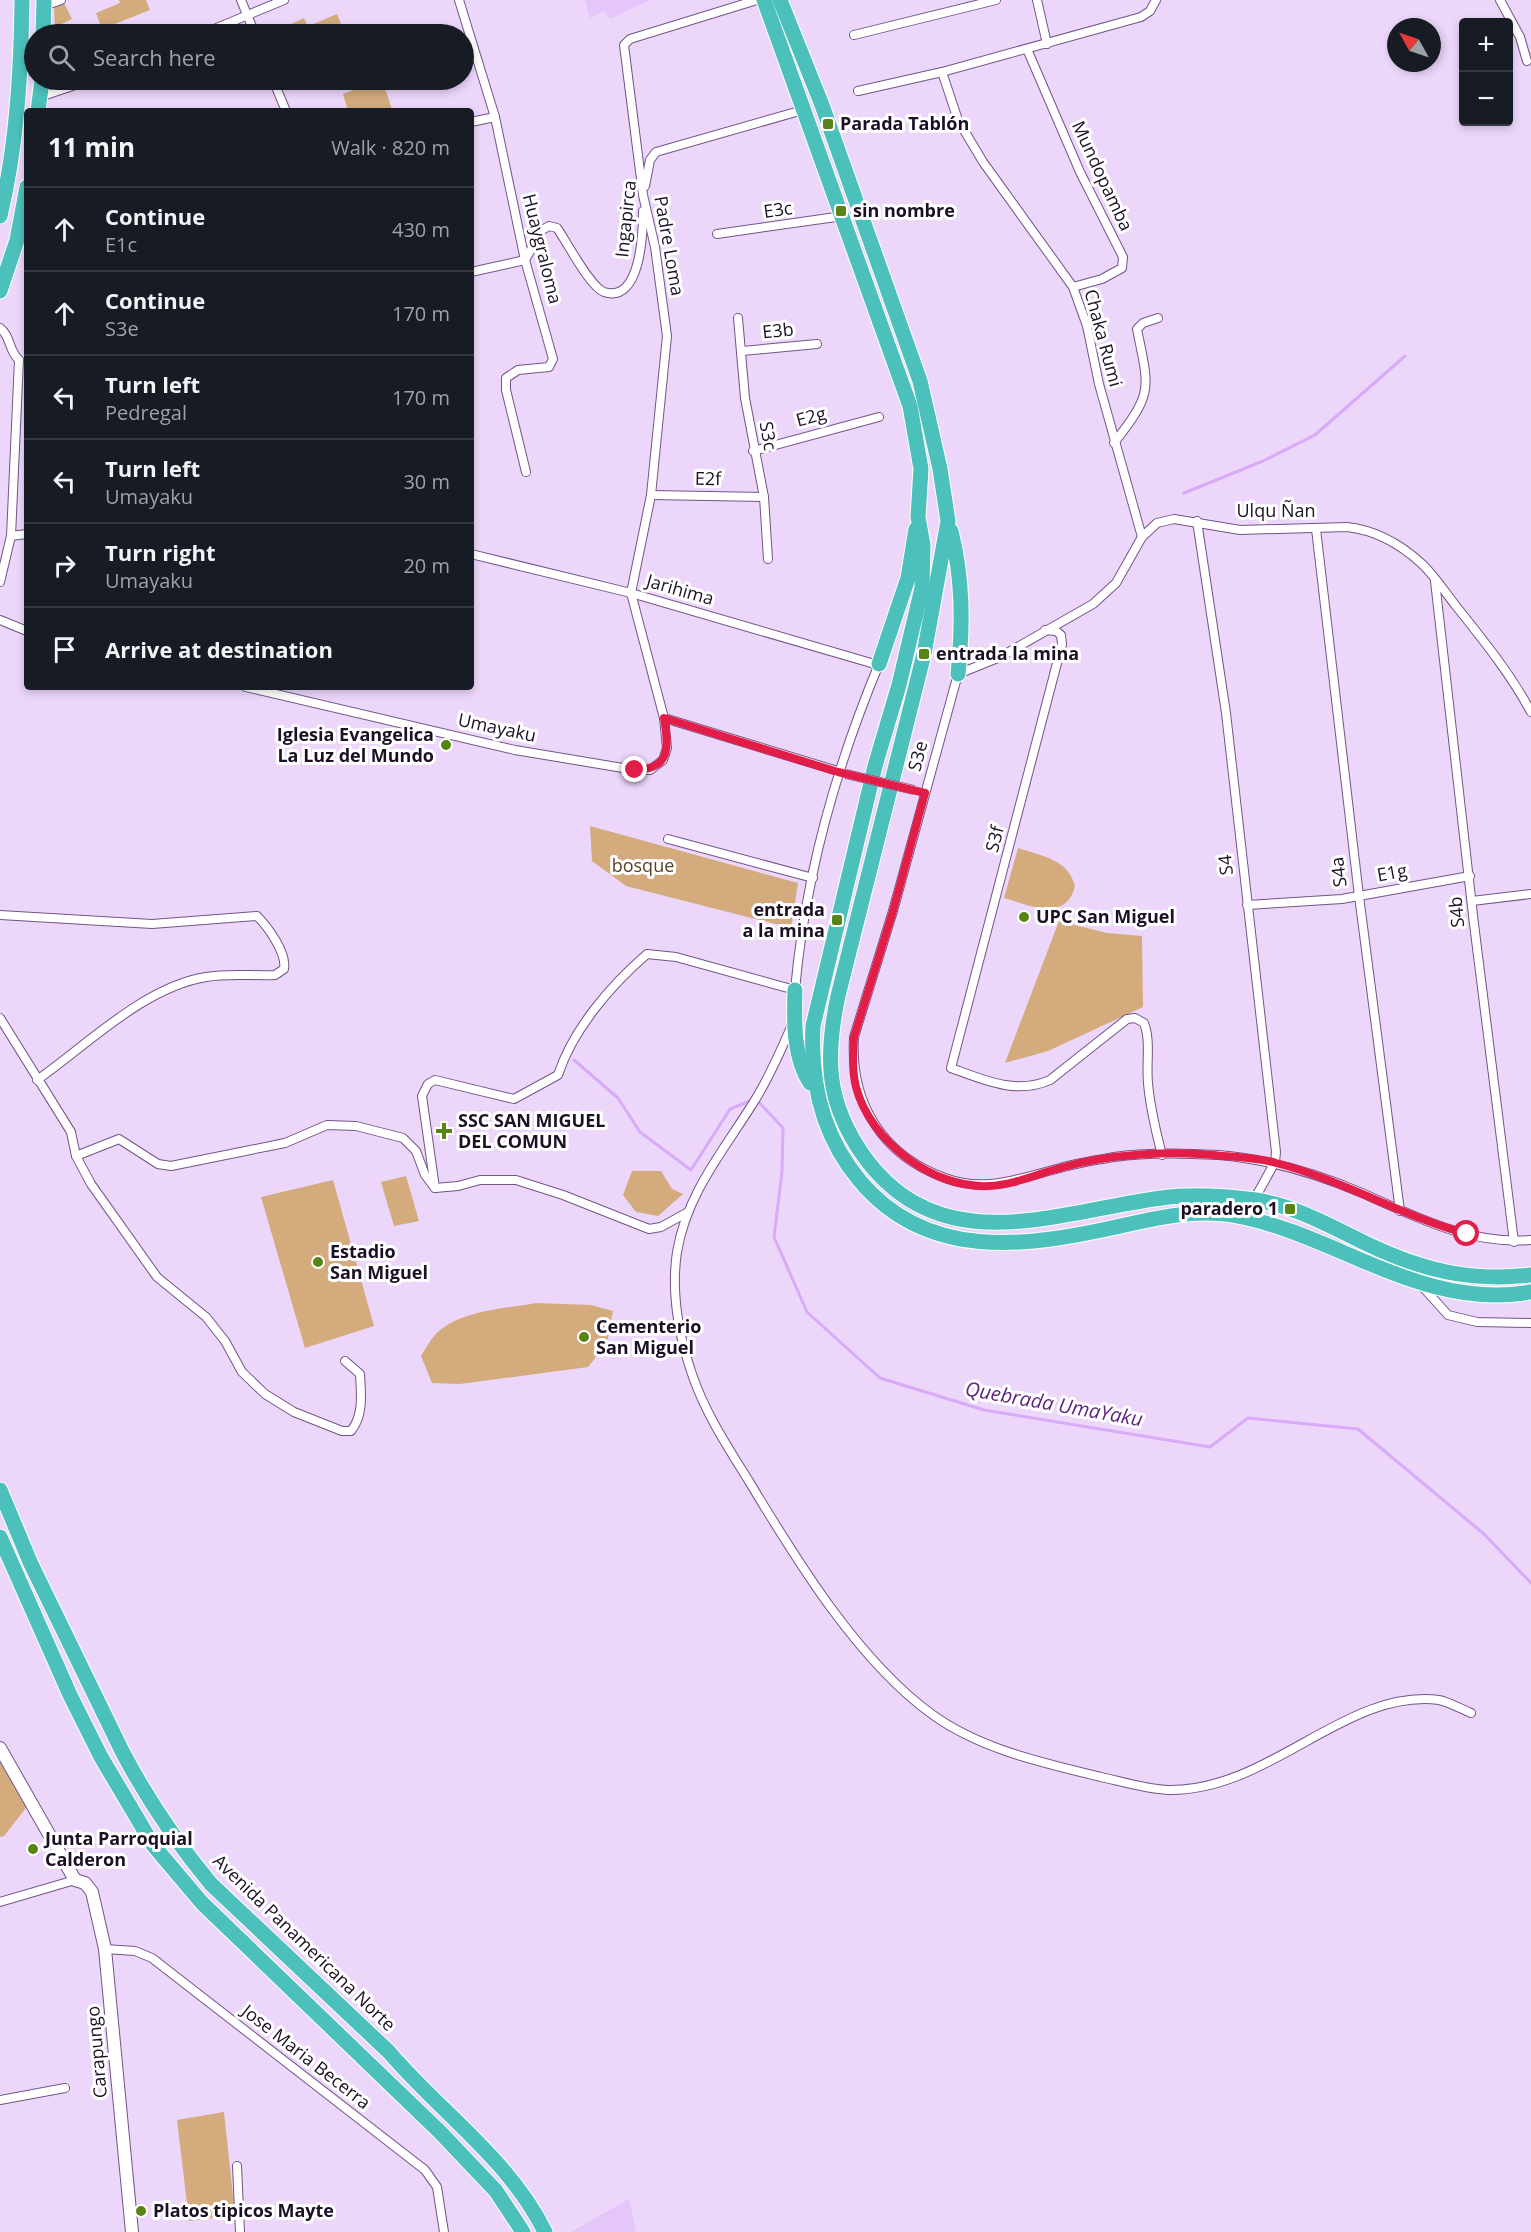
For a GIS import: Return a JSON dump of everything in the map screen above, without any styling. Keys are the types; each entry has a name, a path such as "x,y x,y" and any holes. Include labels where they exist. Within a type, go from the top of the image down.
{"highway":[{"path":"0,216 12,155 18,100 22,0"},
{"path":"764,0 910,406 921,469 918,517 908,578 878,664"},
{"path":"780,0 822,105 920,381 940,469 962,591 962,631 958,674"},
{"path":"43,24 44,3"},
{"path":"0,291 24,215"},
{"path":"918,517 923,545 922,588 821,983 812,1043 812,1066 817,1094 832,1142 865,1186 881,1202 908,1220 950,1237 989,1243 1029,1243 1147,1219 1222,1214 1280,1227 1322,1242 1370,1266 1449,1291 1518,1294 1531,1292"},
{"path":"948,521 924,654 885,802 828,1047 830,1070 848,1131 868,1161 904,1195 939,1212 970,1221 1034,1222 1163,1198 1220,1197 1254,1200 1304,1214 1430,1270 1485,1278 1531,1275"},
{"path":"795,990 794,1019 800,1061 817,1094"},
{"name":"Avenida Panamericana Norte","path":"0,1490 32,1564 122,1751 138,1780 196,1866 211,1884 389,2052 410,2077 503,2168 535,2211 545,2232"},
{"path":"0,1537 70,1695 101,1757 153,1845 202,1903 440,2132 496,2191 524,2232"}],"street":[{"path":"44,3 61,0"},
{"path":"241,0 251,24"},
{"path":"227,24 284,0"},
{"name":"Huaygraloma","path":"459,0 466,24"},
{"name":"Padre Loma","path":"631,593 651,495 667,336 655,247 643,195 624,45 630,39 757,0"},
{"path":"854,35 996,0"},
{"path":"1037,0 1047,44"},
{"path":"858,91 942,72 1141,17 1150,11 1156,0"},
{"path":"1500,0 1520,37 1527,61"},
{"name":"Huaygraloma","path":"474,49 495,117 525,260 553,359 549,367 518,370 506,378 506,390 526,472"},
{"name":"Mundopamba","path":"1027,49 1080,172 1123,257 1122,268 1102,279 1073,287"},
{"name":"Chaka Rumi","path":"942,72 958,120 983,162 1073,287 1087,326 1114,442 1142,537"},
{"path":"39,104 69,90"},
{"path":"277,90 285,108"},
{"name":"Ingapirca","path":"525,260 542,230 549,226 557,228 592,281 603,292 616,292 623,289 630,285 636,272 643,220 643,195 650,160 656,152 803,110"},
{"path":"474,121 495,117"},
{"name":"E3c","path":"717,234 843,216"},
{"path":"474,271 525,260"},
{"name":"S3c","path":"738,318 745,398 753,451 764,497 768,560"},
{"path":"1114,442 1146,396 1147,380 1137,329 1140,324 1158,318"},
{"path":"0,328 7,334 12,353 23,359 11,536 0,582"},
{"name":"E3b","path":"742,351 817,344"},
{"name":"E2g","path":"753,451 879,417"},
{"name":"E2f","path":"651,495 764,497"},
{"name":"Ulqu Ñan","path":"958,674 1000,657 1093,603 1116,583 1142,537 1157,523 1174,519 1197,521 1240,530 1364,529 1393,542 1422,564 1512,676 1531,712"},
{"name":"S4","path":"1197,521 1226,713 1247,904 1267,1055 1275,1162"},
{"name":"S4a","path":"1316,529 1359,896 1400,1211"},
{"path":"11,536 24,534"},
{"name":"Jarihima","path":"474,555 631,593 878,664"},
{"name":"S4b","path":"1435,580 1514,1242"},
{"path":"631,593 664,718 842,773 925,793"},
{"path":"0,620 24,630"},
{"name":"S3f","path":"1045,630 1056,631 1061,635 1057,670 951,1068 989,1082 1018,1088 1036,1086 1050,1080 1127,1019 1135,1018 1144,1023 1147,1031 1148,1084 1162,1155"},
{"path":"435,1188 422,1096 428,1084 435,1080 514,1098 558,1075 564,1055 579,1032 615,986 647,954 676,957 795,990 799,940 813,878 865,697 878,664"},
{"name":"S3e","path":"958,674 893,911 854,1037 856,1088 867,1113 881,1134 910,1160 944,1178 963,1184 989,1186 1035,1177 1059,1168 1116,1157 1203,1154 1275,1162 1360,1192 1400,1211 1467,1234 1514,1242 1531,1240"},
{"name":"Umayaku","path":"268,690 515,750 635,770 650,770 663,760 667,748 664,718"},
{"path":"668,839 813,878"},
{"name":"E1g","path":"1247,904 1359,896 1470,876"},
{"path":"1472,901 1531,894"},
{"path":"0,915 152,924 257,916 267,926 285,963 284,969 275,975 206,977 175,987 141,1004 37,1080"},
{"path":"0,1018 70,1132 76,1156 91,1184 158,1277 206,1317 225,1341 242,1372 265,1394 294,1412 342,1431 351,1431 357,1423 360,1408 360,1374 345,1362"},
{"path":"794,1019 756,1099 708,1171 688,1212 677,1253 676,1315 692,1375 715,1423 803,1568 862,1646 910,1697 935,1717 1028,1760 1134,1785 1167,1790 1200,1788 1258,1770 1350,1718 1395,1701 1441,1700 1471,1713"},
{"path":"76,1156 118,1139 158,1164 171,1166 285,1143 327,1125 356,1126 403,1138 416,1151 424,1175 435,1188"},
{"path":"1254,1200 1275,1162"},
{"path":"435,1188 458,1186 480,1180 516,1180 563,1195 649,1230 661,1227 688,1212"},
{"path":"1417,1281 1448,1315 1477,1322 1531,1323"},
{"name":"Carapungo","path":"0,1748 75,1880 85,1884 92,1892 105,1949 132,2232"},
{"path":"0,1902 75,1880"},
{"name":"Jose Maria Becerra","path":"105,1949 135,1951 152,1958 425,2170 437,2187 444,2232"},
{"path":"0,2100 65,2088"},
{"path":"237,2166 240,2232"}],"shaded area":[{"path":"585,0 650,0 610,19 604,11 590,18"},
{"path":"629,2199 636,2232 571,2232"}],"green space":[{"path":"119,0 146,0 150,10 115,24 100,24 96,13 120,3"},
{"path":"64,3 72,19 61,24 55,24 54,8"},
{"path":"337,14 341,24 313,24"},
{"path":"304,18 307,24 291,24"},
{"path":"354,90 385,90 392,108 347,108 343,94"},
{"name":"bosque","path":"590,826 798,883 791,928 626,886 592,861"},
{"path":"1018,848 1045,856 1067,870 1075,886 1064,904 1055,908 1035,907 1004,898"},
{"path":"1059,921 1107,933 1142,936 1143,1007 1048,1051 1005,1063"},
{"path":"632,1171 661,1171 672,1189 683,1194 658,1216 636,1212 623,1195"},
{"path":"406,1176 419,1221 394,1226 381,1182"},
{"name":"Estadio San Miguel","path":"333,1180 374,1326 305,1348 261,1197"},
{"path":"536,1303 591,1305 613,1311 607,1343 588,1367 460,1384 432,1383 421,1356 434,1336 444,1327 482,1312"},
{"path":"0,1753 29,1804 4,1836 0,1837"},
{"path":"224,2112 235,2215 189,2221 177,2120"}],"waterway":[{"path":"1184,493 1263,461 1315,435 1405,356"},
{"name":"Quebrada UmaYaku","path":"574,1060 618,1098 640,1132 691,1170 730,1109 750,1101"},
{"name":"Quebrada UmaYaku","path":"756,1099 783,1128 782,1172 774,1237 807,1312 880,1378 984,1410 1210,1447 1248,1418 1358,1429 1484,1534 1531,1583"}],"place":[{"name":"Parada Tablón","path":"828,124"},
{"name":"sin nombre","path":"841,211"},
{"name":"entrada la mina","path":"924,654"},
{"name":"Iglesia Evangelica La Luz del Mundo","path":"446,745"},
{"name":"UPC San Miguel","path":"1024,917"},
{"name":"entrada a la mina","path":"837,920"},
{"name":"SSC SAN MIGUEL DEL COMUN","path":"444,1131"},
{"name":"paradero 1","path":"1290,1209"},
{"name":"Estadio San Miguel","path":"318,1262"},
{"name":"Cementerio San Miguel","path":"584,1337"},
{"name":"Junta Parroquial Calderon","path":"33,1849"},
{"name":"Platos tipicos Mayte","path":"141,2211"}],"route":[{"path":"635,770 650,770 663,760 667,748 664,718 838,772 925,793 893,911 854,1037 853,1054 856,1088 867,1113 881,1134 893,1146 926,1169 963,1184 989,1186 1035,1177 1059,1168 1116,1157 1221,1155 1275,1162 1360,1192 1421,1220 1467,1234"}]}
